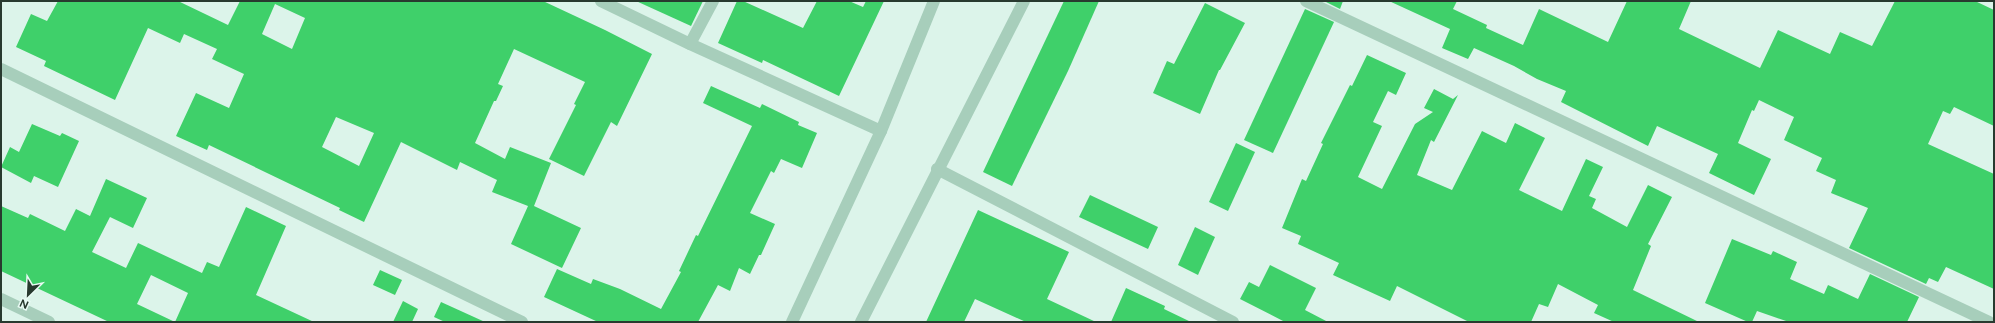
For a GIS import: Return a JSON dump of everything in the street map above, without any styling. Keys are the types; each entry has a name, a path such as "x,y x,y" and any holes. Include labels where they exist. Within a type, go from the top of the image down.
{"street":[{"path":"601,1 690,44 881,131"},
{"path":"690,44 713,1"},
{"path":"792,322 881,131 934,1"},
{"path":"861,322 937,169 1024,1"},
{"path":"1306,1 1989,322"},
{"path":"1,69 522,322"},
{"path":"937,169 1233,322"},
{"path":"1,298 49,322"}],"building":[{"path":"58,1 178,1 228,25 240,1 543,1 652,54 617,126 611,122 584,176 549,159 576,105 574,104 585,82 514,49 498,84 503,86 496,101 494,101 475,143 505,159 510,147 551,163 534,206 581,228 562,268 511,244 528,206 492,192 497,180 460,162 457,170 401,142 364,222 339,210 340,208 209,145 207,150 176,136 196,93 229,108 244,74 212,59 217,49 184,34 180,43 148,28 115,100 44,66 46,61 16,47 31,14 47,21","holes":["275,4 305,18 292,49 262,34","336,117 374,133 359,166 322,147"]},
{"path":"636,1 703,1 691,26"},
{"path":"737,1 743,1 803,28 817,1 849,1 863,7 866,1 884,1 839,96 763,60 762,63 718,43"},
{"path":"1064,1 1099,1 1068,71 1012,186 983,172"},
{"path":"1324,1 1343,1 1340,9"},
{"path":"1389,1 1457,1 1453,9 1487,25 1486,28 1523,45 1539,9 1608,42 1627,1 1691,1 1679,29 1760,68 1778,30 1830,54 1840,32 1872,46 1895,1 1975,1 1994,10 1994,126 1954,107 1950,114 1943,111 1928,144 1994,174 1994,289 1946,267 1938,282 1929,278 1926,284 1849,248 1868,208 1831,193 1836,180 1816,171 1822,158 1784,140 1794,117 1759,100 1754,111 1752,110 1738,143 1771,159 1754,195 1709,173 1718,154 1657,126 1648,146 1561,102 1566,91 1537,79 1514,66 1474,48 1468,59 1442,48 1450,29"},
{"path":"1205,3 1245,23 1219,70 1200,114 1153,93 1167,61 1174,64"},
{"path":"1305,9 1334,22 1273,153 1244,140"},
{"path":"1367,55 1406,73 1396,95 1388,91 1373,122 1382,126 1358,177 1382,189 1415,124 1433,112 1424,108 1434,89 1453,99 1458,95 1434,142 1431,140 1417,175 1452,190 1482,131 1506,143 1515,123 1545,138 1519,190 1562,211 1586,159 1603,167 1589,196 1596,199 1592,208 1627,227 1648,185 1672,197 1648,244 1651,246 1633,290 1699,322 1614,322 1594,313 1598,305 1558,284 1548,307 1539,304 1531,322 1469,322 1397,286 1390,301 1333,275 1339,263 1298,244 1301,236 1282,228 1302,179 1306,181 1323,144 1321,143"},
{"path":"711,86 760,108 762,104 799,122 798,125 817,133 802,168 781,159 774,173 771,171 750,213 775,224 761,255 759,255 750,274 739,268 730,291 718,285 698,322 598,322 544,297 557,269 591,284 593,279 620,289 661,309 681,272 679,271 696,235 698,236 752,126 703,103"},
{"path":"32,124 60,136 62,133 79,141 58,187 34,176 31,183 1,167 10,147 19,152"},
{"path":"1236,143 1255,152 1228,211 1209,202"},
{"path":"106,179 147,198 133,228 110,217 92,252 126,268 138,243 202,273 207,262 219,267 246,207 286,226 256,295 314,322 175,322 109,322 1,271 1,206 28,218 30,214 65,231 76,209 90,216","holes":["151,275 188,293 175,322 137,304"]},
{"path":"1090,195 1158,227 1148,249 1079,217"},
{"path":"978,210 1069,252 1047,299 1096,322 1026,322 975,299 964,322 926,322"},
{"path":"1195,227 1215,237 1198,275 1178,265"},
{"path":"1732,239 1771,255 1773,251 1797,262 1790,279 1824,294 1828,285 1858,299 1870,274 1919,297 1907,322 1789,322 1757,311 1752,322 1748,322 1705,303"},
{"path":"1270,265 1316,288 1305,310 1328,322 1285,322 1240,299 1249,282 1259,287"},
{"path":"380,270 402,280 395,295 373,285"},
{"path":"1126,288 1165,306 1164,309 1191,322 1111,322"},
{"path":"403,301 418,309 412,322 393,322"},
{"path":"441,302 485,322 445,322 434,317"}]}
